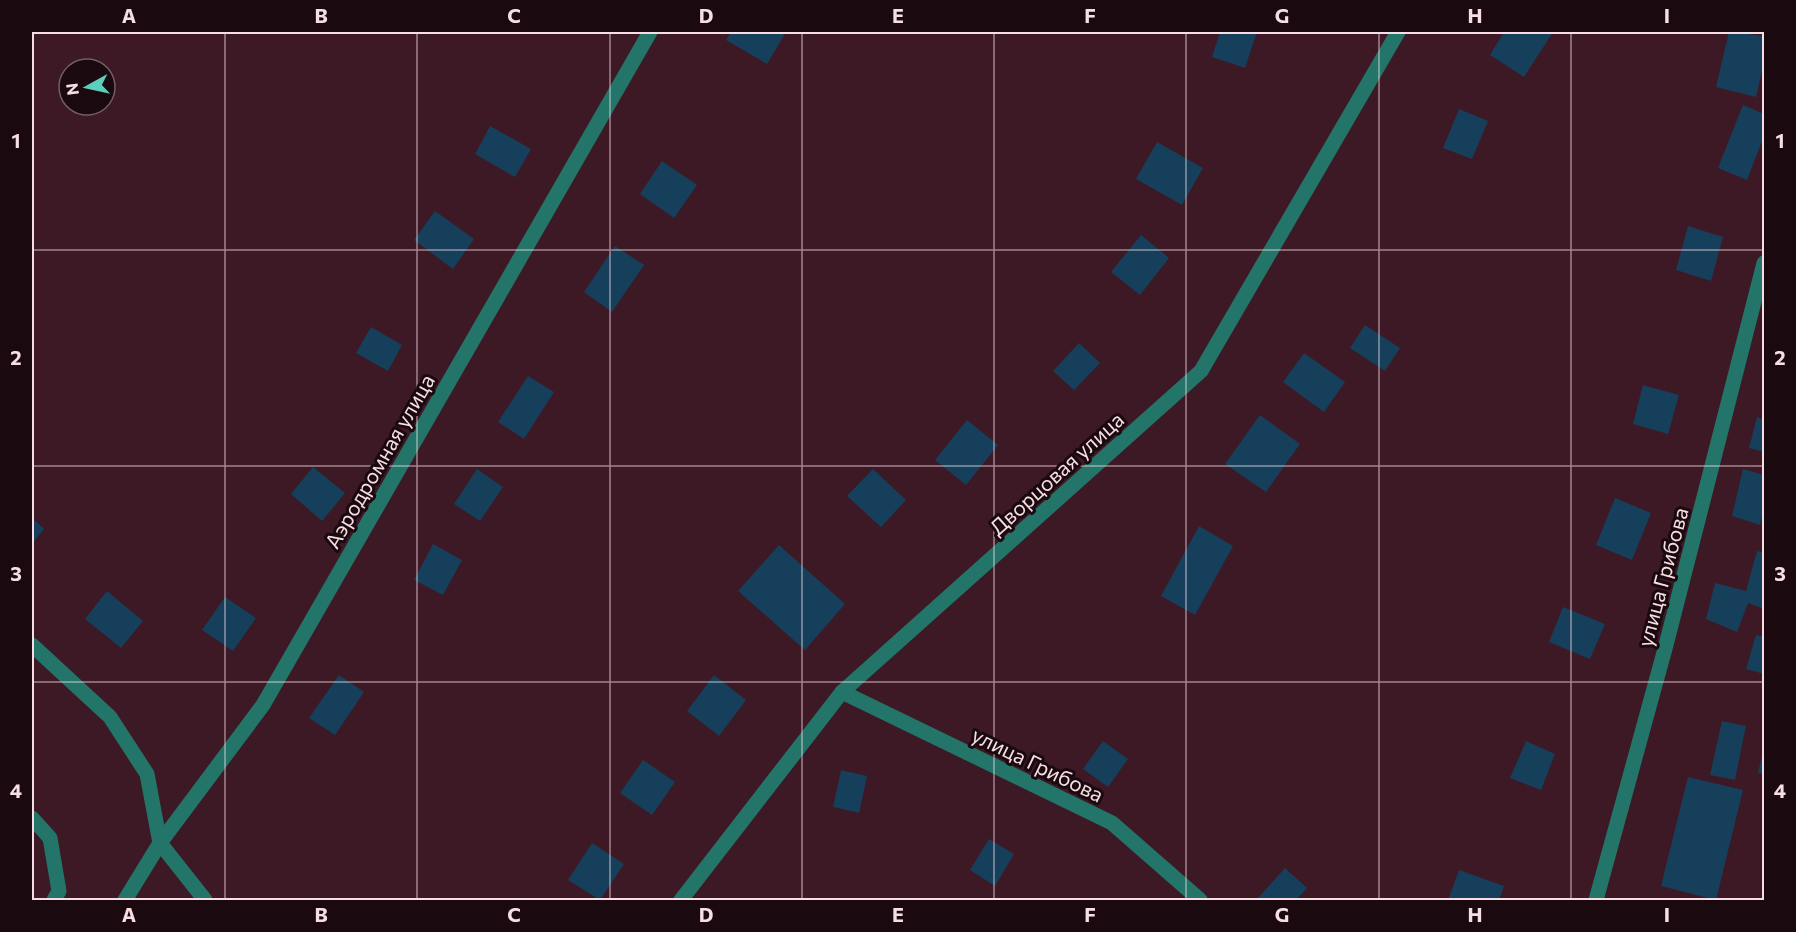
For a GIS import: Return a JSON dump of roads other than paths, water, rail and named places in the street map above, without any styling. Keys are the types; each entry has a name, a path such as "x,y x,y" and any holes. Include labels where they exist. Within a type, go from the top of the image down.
{"street":[{"name":"Аэродромная улица","path":"125,900 160,843 263,705 650,32"},
{"name":"Дворцовая улица","path":"681,900 842,692 1201,371 1398,32"},
{"name":"улица Грибова","path":"1596,900 1666,645 1764,263"},
{"path":"32,645 110,717 147,774 160,843 205,900"},
{"name":"улица Грибова","path":"842,692 1112,824 1200,900"},
{"path":"32,818 50,838 59,891 54,900"}]}
